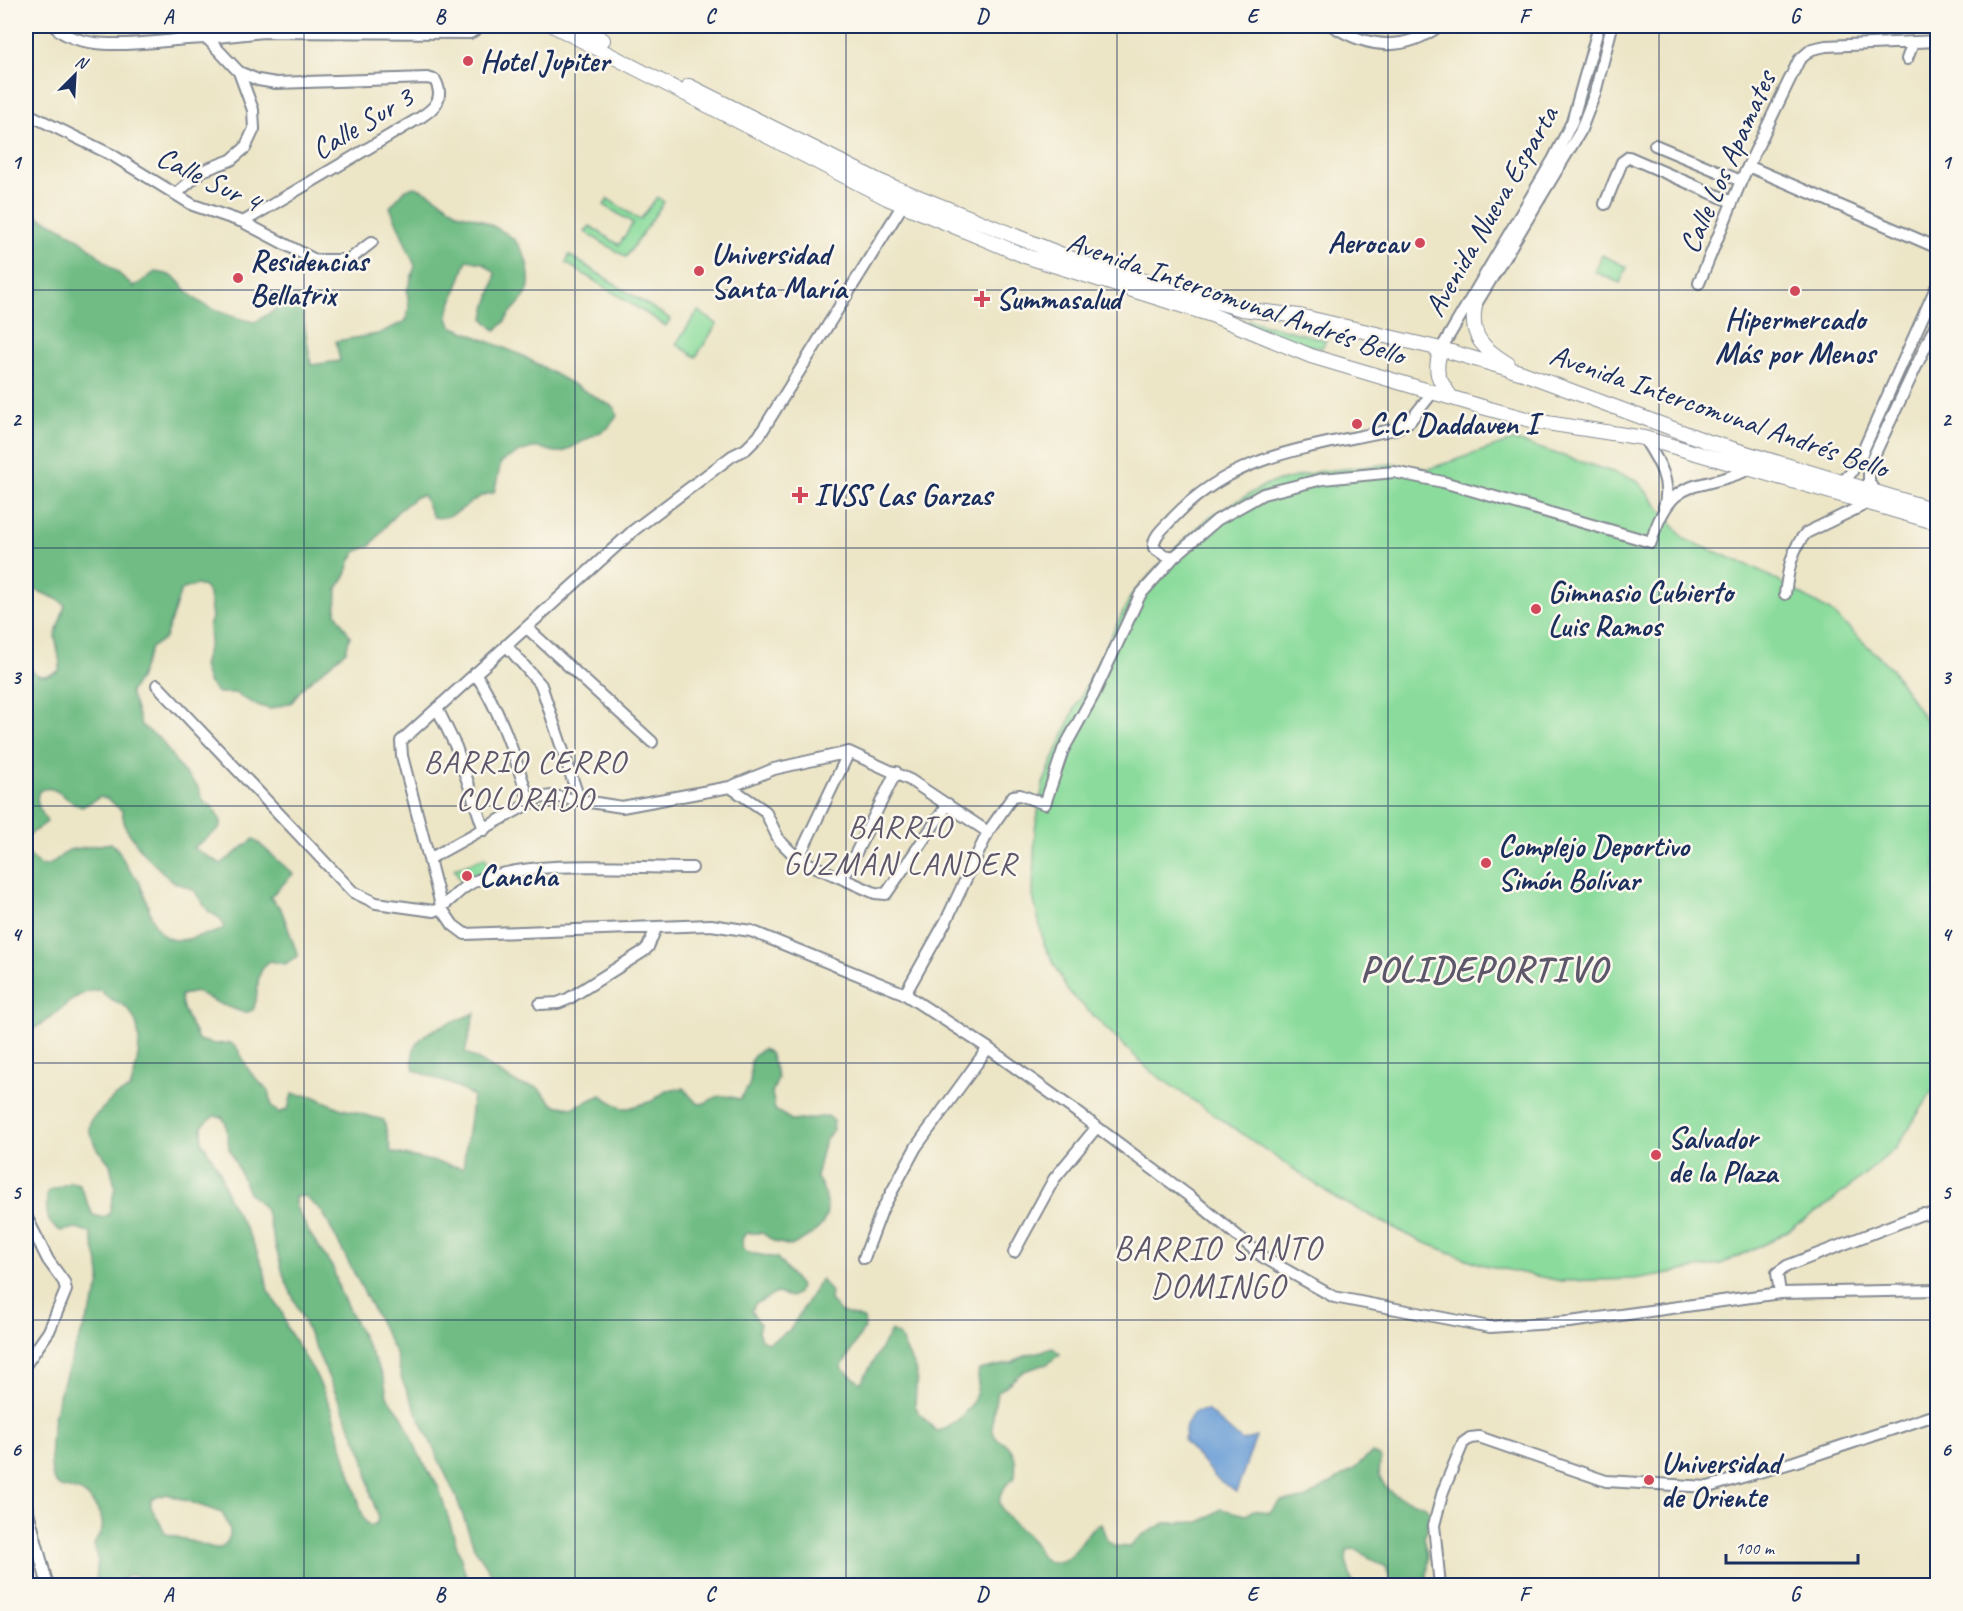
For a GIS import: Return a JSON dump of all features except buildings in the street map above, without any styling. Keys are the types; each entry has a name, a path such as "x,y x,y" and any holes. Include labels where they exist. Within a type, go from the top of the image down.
{"main road":[{"name":"Avenida Intercomunal Andrés Bello","path":"554,26 902,206 1025,256 1212,315 1311,356 1534,422 1644,438 1750,469 1938,511"},
{"name":"Avenida Intercomunal Andrés Bello","path":"578,26 724,104 881,182 1085,264 1242,309 1299,316 1441,350 1523,373 1675,431 1842,482 1871,497 1938,523"},
{"path":"1475,306 1473,325 1476,338 1485,350 1523,373"},
{"path":"1441,350 1435,365 1440,382 1451,397"}],"street":[{"path":"54,26 61,33 77,40 150,43 264,32 470,33 481,26"},
{"path":"1333,26 1354,39 1378,44 1400,43 1418,38 1439,26"},
{"name":"Avenida Nueva Esparta","path":"1441,350 1567,132 1579,102 1599,26"},
{"name":"Avenida Nueva Esparta","path":"1475,306 1580,132 1595,93 1612,26"},
{"path":"176,194 202,171 231,160 245,148 254,129 253,110 239,72 207,38"},
{"name":"Calle Los Apamates","path":"1699,283 1741,181 1799,60 1812,50 1826,46 1938,41"},
{"path":"1907,59 1913,43"},
{"name":"Calle Sur 3","path":"239,72 276,83 427,78 435,81 439,97 436,108 243,222"},
{"name":"Calle Sur 4","path":"26,113 112,155 193,205 243,222 315,260 325,262 349,260 372,242"},
{"path":"1655,145 1741,181"},
{"path":"1605,204 1622,162 1629,157 1732,202"},
{"path":"1748,166 1845,205 1938,248"},
{"path":"902,206 759,436 746,449 732,456 634,530 405,735 400,748 442,909 453,925 465,934 711,925 751,931 905,994 988,1048 1190,1196 1263,1257 1334,1297 1490,1327 1570,1322 1780,1293 1938,1290"},
{"path":"1842,482 1851,473 1862,453 1938,283"},
{"path":"1785,594 1789,572 1800,540 1806,533 1871,497 1869,466 1938,320"},
{"path":"1174,557 1159,553 1153,542 1185,505 1214,482 1245,465 1272,456 1395,429 1410,421 1432,392"},
{"path":"905,994 946,921 988,832 1013,796 1045,804 1062,750 1094,693 1140,595 1174,557 1217,520 1263,494 1323,478 1394,472 1413,475 1651,542 1664,507 1667,482 1658,460 1644,438"},
{"path":"1664,507 1688,486 1734,476 1750,469"},
{"path":"527,628 652,742"},
{"path":"506,645 541,685 579,800"},
{"path":"475,673 504,724 530,803"},
{"path":"157,685 353,892 376,903 425,912 442,909 453,894 474,882 502,873 534,868 692,868"},
{"path":"437,708 456,747 484,830"},
{"path":"429,859 539,798 552,796 622,807 730,787 774,769 849,752 896,772 988,832"},
{"path":"798,859 849,752"},
{"path":"843,879 896,772"},
{"path":"730,787 765,811 779,840 798,859 875,893 886,894 892,889 948,804"},
{"path":"540,1004 558,1004 568,999 644,951 656,928"},
{"path":"864,1258 882,1210 916,1147 988,1048"},
{"path":"1014,1252 1054,1179 1096,1128"},
{"path":"1780,1293 1778,1273 1787,1266 1922,1215 1938,1216"},
{"path":"26,1216 48,1260 63,1279 66,1290 49,1330 26,1364"},
{"path":"1440,1586 1434,1525 1437,1510 1463,1443 1470,1438 1479,1437 1606,1481 1708,1486 1794,1462 1938,1414"},
{"path":"26,1504 48,1586"}],"green space":[{"path":"415,187 421,189 458,213 474,217 503,231 522,249 525,258 529,288 522,300 495,330 484,319 495,273 483,263 467,260 449,310 448,318 451,326 521,355 615,408 617,416 608,428 563,452 535,448 519,452 501,462 494,493 486,494 450,516 433,517 423,495 416,497 397,512 371,545 356,552 337,589 336,613 350,636 346,651 302,688 292,702 270,709 256,705 235,693 218,693 208,682 203,666 210,642 209,626 212,618 209,594 204,587 196,585 181,590 165,638 151,648 139,679 130,692 141,725 161,740 180,768 198,787 203,802 212,806 221,821 219,829 193,848 221,864 254,839 293,874 270,897 281,909 298,956 285,964 270,961 264,966 259,978 253,1010 245,1013 197,992 181,995 185,1012 198,1040 214,1044 230,1043 237,1048 250,1072 268,1091 272,1107 279,1113 288,1109 292,1094 313,1096 339,1108 384,1120 391,1152 463,1168 473,1096 453,1085 414,1070 412,1057 415,1046 431,1031 441,1026 475,1013 465,1052 520,1085 537,1087 554,1105 572,1108 601,1095 621,1108 629,1108 652,1101 666,1091 684,1088 701,1104 718,1096 740,1099 749,1084 751,1060 763,1049 770,1053 778,1078 772,1093 775,1110 793,1121 828,1116 834,1121 833,1129 824,1143 816,1177 826,1198 827,1208 823,1223 813,1233 791,1246 775,1242 762,1233 746,1233 742,1239 743,1249 750,1253 777,1258 800,1286 798,1293 791,1297 777,1293 755,1304 751,1311 760,1324 758,1332 761,1339 768,1343 790,1330 821,1279 831,1292 830,1300 841,1312 864,1319 865,1327 841,1368 861,1383 891,1331 899,1335 917,1373 915,1405 919,1413 936,1431 954,1423 970,1406 977,1391 979,1370 1012,1363 1027,1355 1053,1348 1060,1354 1047,1364 1024,1371 997,1393 993,1415 993,1431 996,1438 1008,1446 1015,1463 1015,1477 1004,1488 1000,1497 1000,1505 1004,1513 1034,1543 1045,1560 1052,1562 1068,1558 1088,1533 1101,1524 1107,1540 1114,1546 1130,1547 1142,1535 1165,1523 1200,1522 1221,1509 1246,1515 1253,1510 1270,1512 1281,1501 1305,1499 1354,1469 1372,1453 1380,1457 1379,1474 1383,1484 1393,1494 1427,1507 1432,1515 1424,1538 1429,1557 1426,1585 1392,1585 1386,1567 1355,1549 1347,1550 1346,1560 1353,1586 495,1585 493,1576 474,1547 457,1499 402,1380 396,1354 322,1211 304,1196 295,1197 295,1205 310,1234 333,1268 340,1292 384,1379 387,1396 402,1416 420,1457 439,1488 469,1585 152,1586 134,1575 126,1576 120,1585 97,1585 98,1563 94,1545 101,1533 101,1518 91,1500 81,1492 61,1487 55,1483 52,1474 51,1437 58,1400 97,1294 100,1270 91,1233 77,1228 61,1231 51,1224 47,1215 47,1192 71,1182 79,1184 93,1215 101,1217 109,1215 115,1187 110,1164 95,1145 89,1130 90,1121 115,1096 130,1089 138,1058 139,1037 137,1026 127,1008 106,996 101,990 91,991 74,999 33,1029 26,1055 26,853 41,866 49,865 69,850 111,843 138,880 151,916 162,934 171,939 182,940 215,933 224,927 221,919 208,911 194,890 172,881 143,853 125,827 122,811 108,799 100,797 82,807 51,789 39,791 37,798 39,807 47,822 26,837 26,663 33,672 40,676 59,671 60,663 55,636 65,605 59,600 26,586 26,211 60,227 82,241 134,287 155,272 164,273 175,279 191,295 210,308 255,322 275,310 273,298 300,296 311,365 340,361 336,341 378,334 406,321 409,307 407,291 415,266 390,207 406,189","holes":["214,1116 222,1117 226,1124 229,1148 249,1193 265,1208 284,1277 364,1457 372,1499 378,1515 377,1523 370,1526 364,1520 331,1409 316,1375 287,1328 282,1312 268,1291 265,1273 252,1240 228,1198 220,1171 202,1142 202,1126","167,1494 222,1513 230,1531 226,1544 221,1548 214,1548 166,1534 151,1507 151,1499"]},
{"path":"657,197 664,202 626,257 585,232 590,226 619,245 633,223 604,205 608,199 640,220"},
{"path":"569,255 670,319 666,326 566,263"},
{"path":"1602,255 1627,267 1620,283 1595,272"},
{"path":"698,311 717,324 696,357 676,344"},
{"path":"1248,320 1326,340 1322,348 1287,342 1248,325"},
{"name":"Complejo Deportivo Simón Bolívar","path":"1514,440 1637,480 1684,539 1757,569 1830,611 1890,667 1935,734 1938,1081 1896,1148 1830,1203 1777,1238 1721,1264 1635,1279 1561,1281 1480,1264 1418,1240 1336,1198 1150,1071 1067,990 1044,944 1033,896 1035,830 1043,784 1073,712 1131,596 1173,550 1211,516 1267,484 1317,472 1390,464 1429,469"},
{"name":"Cancha","path":"485,857 490,868 462,883 454,869"}],"water":[{"path":"1207,1410 1242,1441 1256,1437 1236,1492 1216,1478 1184,1441 1186,1425 1194,1412"}],"place":[{"name":"Hotel Jupiter","path":"468,61"},
{"name":"Aerocav","path":"1420,243"},
{"name":"Universidad Santa María","path":"699,271"},
{"name":"Residencias Bellatrix","path":"238,278"},
{"name":"Hipermercado Más por Menos","path":"1795,291"},
{"name":"Summasalud","path":"982,299"},
{"name":"C.C. Daddaven I","path":"1357,424"},
{"name":"IVSS Las Garzas","path":"800,495"},
{"name":"Gimnasio Cubierto Luis Ramos","path":"1536,609"},
{"name":"Complejo Deportivo Simón Bolívar","path":"1486,863"},
{"name":"Cancha","path":"467,876"},
{"name":"Salvador de la Plaza","path":"1656,1155"},
{"name":"Universidad de Oriente","path":"1649,1480"}],"district":[{"name":"BARRIO CERRO COLORADO","path":"525,780"},
{"name":"BARRIO GUZMÁN LANDER","path":"900,844"},
{"name":"POLIDEPORTIVO","path":"1484,969"},
{"name":"BARRIO SANTO DOMINGO","path":"1218,1267"}]}
